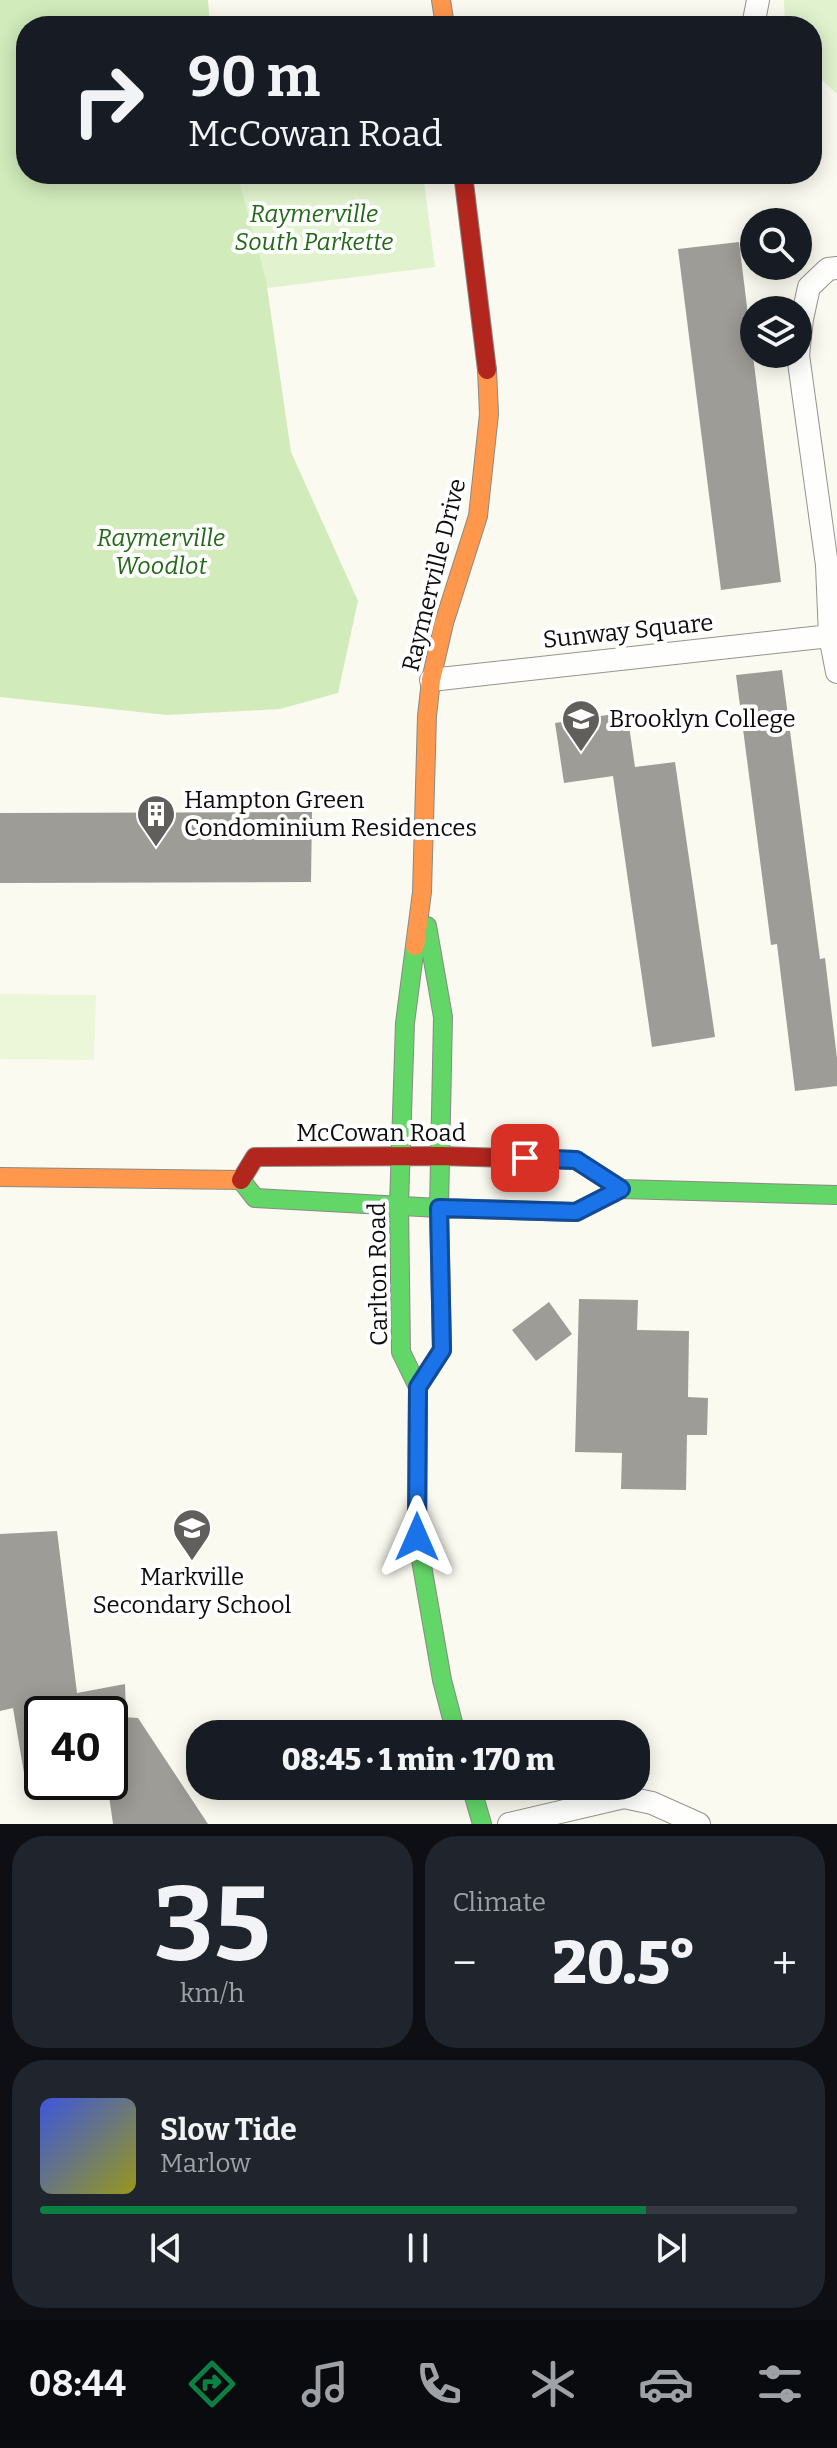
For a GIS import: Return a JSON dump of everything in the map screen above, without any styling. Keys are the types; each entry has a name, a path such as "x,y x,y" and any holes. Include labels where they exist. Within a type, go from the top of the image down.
{"street":[{"name":"Raymerville Drive","path":"401,1157 405,1023 422,892 424,764 431,680 444,623 478,516 489,414 486,358 464,184"},
{"path":"837,268 828,269 809,287 798,355 827,565 830,636 837,672"},
{"name":"Sunway Square","path":"431,680 830,636"},
{"name":"Raymerville Drive","path":"422,892 443,1017 439,1208"},
{"name":"McCowan Road","path":"241,1180 255,1157 440,1156 576,1160 621,1189"},
{"name":"Carlton Road","path":"401,1157 401,1352 418,1387 417,1537 442,1680 452,1720"},
{"path":"0,1177 241,1180 255,1198 576,1212 621,1189 837,1195"},
{"path":"418,1387 442,1350 439,1208"},
{"path":"509,1824 624,1797 652,1803 699,1824"},
{"path":"475,1800 482,1824"}],"green space":[{"name":"Raymerville Woodlot","path":"0,0 208,0 209,16 16,16 16,184 240,184 266,280 291,452 358,601 338,693 280,709 167,715 0,697"},
{"path":"784,0 837,0 837,94 822,80 822,16 785,16"},
{"name":"Raymerville South Parkette","path":"239,184 424,184 435,267 267,288"},
{"path":"0,994 96,995 94,1060 0,1059"}],"building":[{"path":"739,242 740,280 744,280 746,296 740,296 740,368 755,368 781,582 721,590 678,249"},
{"path":"782,670 820,959 825,958 837,1058 837,1086 795,1091 777,944 771,945 736,675"},
{"path":"627,712 635,767 675,762 715,1037 652,1047 613,776 564,783 555,723"},
{"name":"Hampton Green Condominium Residences","path":"312,812 311,882 0,883 0,813"},
{"path":"579,1299 638,1300 637,1330 689,1331 688,1397 708,1398 707,1435 687,1435 686,1490 621,1489 622,1453 575,1452"},
{"path":"549,1302 572,1334 536,1361 512,1330"},
{"path":"57,1531 77,1693 125,1684 125,1696 24,1696 24,1773 13,1708 0,1711 0,1534"},
{"path":"128,1717 138,1718 186,1791 186,1800 192,1800 208,1824 113,1824 110,1800 128,1800"}],"traffic: fast":[{"path":"418,1387 442,1350 439,1208 443,1017 427,926"},
{"path":"415,946 405,1023 399,1205 401,1352 418,1387 417,1537 442,1680 452,1720"},
{"path":"241,1180 255,1198 576,1212 621,1189 837,1195"},
{"path":"475,1800 482,1824"}],"traffic: slow":[{"path":"441,0 443,16"},
{"path":"415,946 422,892 427,716 431,680 444,623 478,516 489,414 487,370"},
{"path":"0,1177 241,1180"}],"traffic: jam":[{"path":"464,184 487,370"},
{"path":"241,1180 255,1157 440,1156 576,1160 621,1189"}],"place":[{"name":"Brooklyn College","path":"581,753"},
{"name":"Hampton Green Condominium Residences","path":"156,848"},
{"name":"Markville Secondary School","path":"192,1562"}],"route":[{"path":"417,1537 418,1387 442,1350 439,1208 576,1212 621,1189 576,1160 525,1158"}]}
